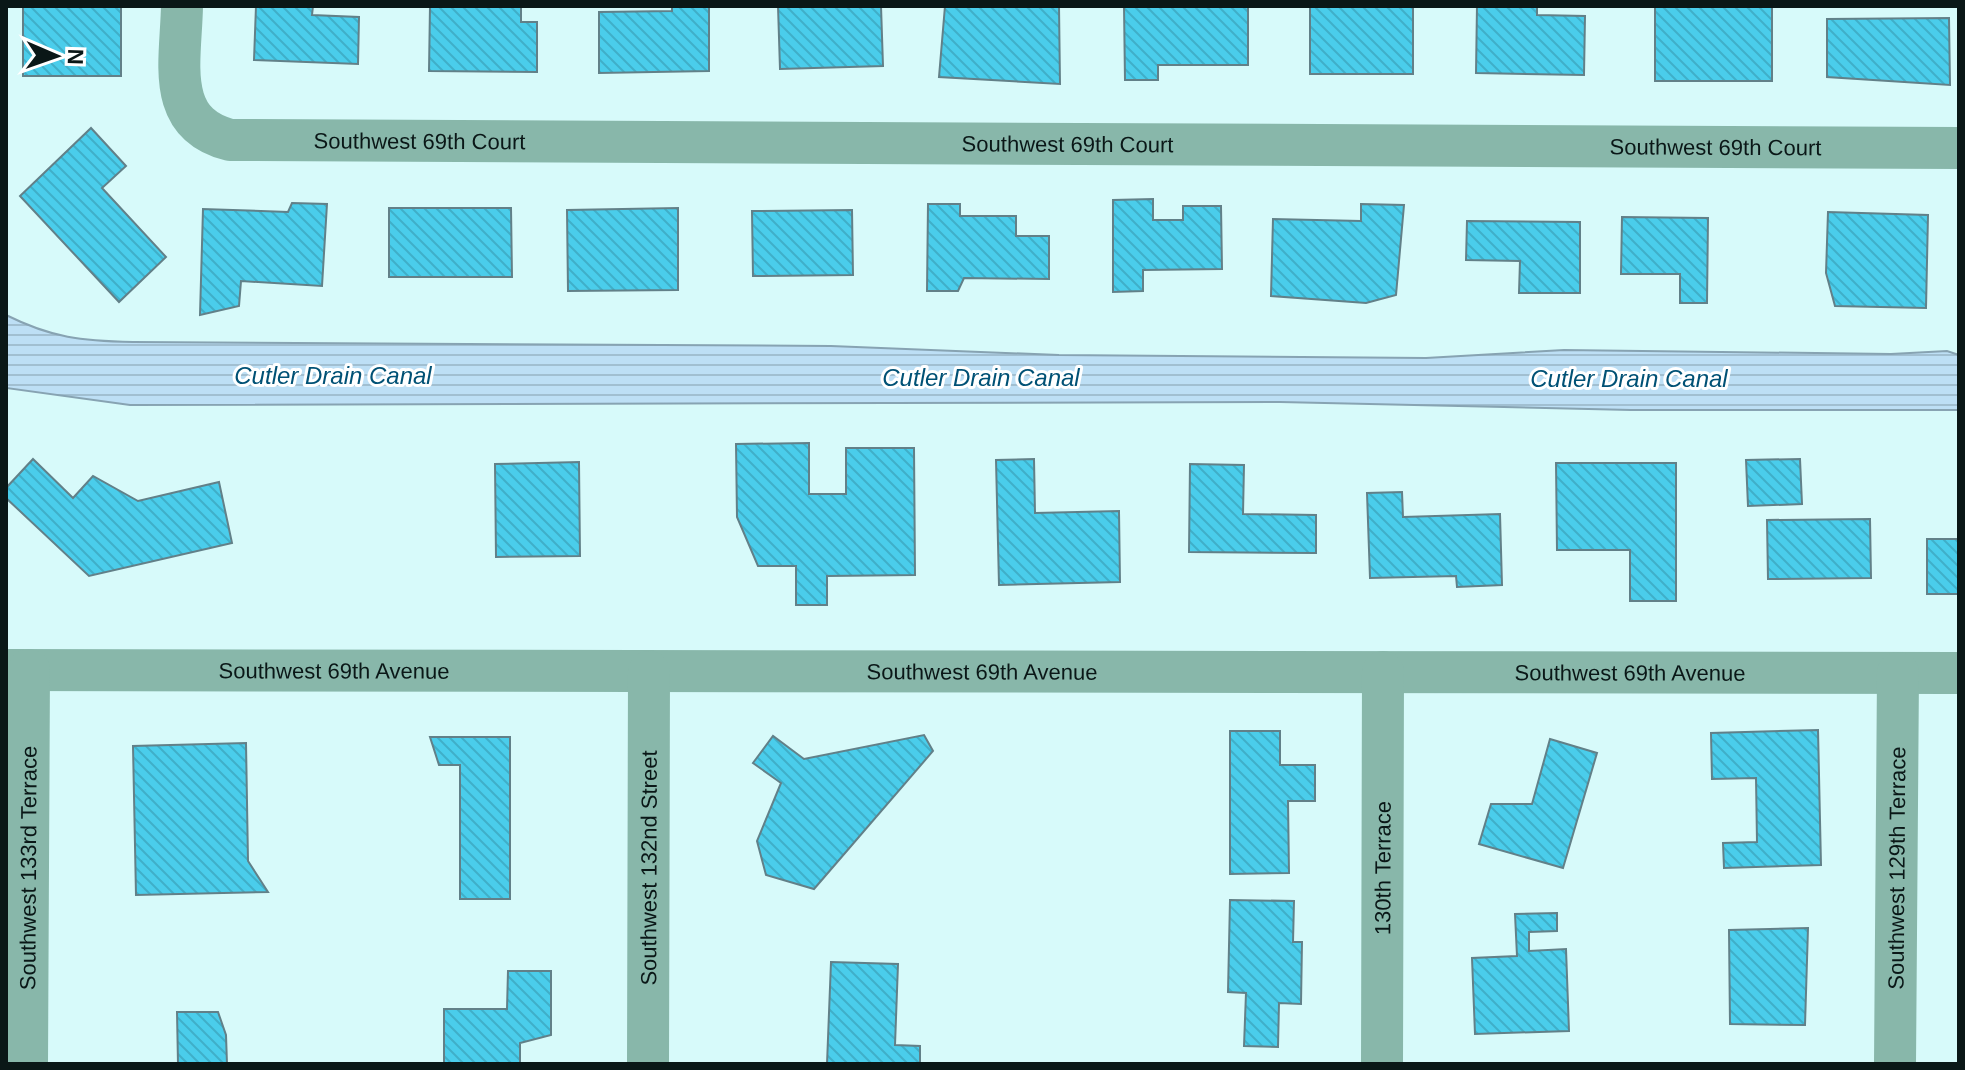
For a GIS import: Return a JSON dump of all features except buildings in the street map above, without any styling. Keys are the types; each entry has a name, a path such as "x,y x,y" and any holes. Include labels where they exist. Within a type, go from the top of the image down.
{"street":[{"name":"Southwest 69th Court","path":"182,6 181,78 187,112 193,122 213,136 249,141 1959,148"},
{"name":"Southwest 69th Avenue","path":"18,670 1959,673"},
{"name":"Southwest 133rd Terrace","path":"18,670 27,1064"},
{"name":"Southwest 132nd Street","path":"648,1064 649,672"},
{"name":"130th Terrace","path":"1382,1064 1383,672"},
{"name":"Southwest 129th Terrace","path":"1895,1064 1898,673"}],"water":[{"name":"Cutler Drain Canal","path":"6,315 38,329 68,337 133,342 831,346 1059,355 1426,358 1564,350 1891,354 1947,351 1959,355 1959,410 1631,410 1280,402 130,405 6,388"}]}
